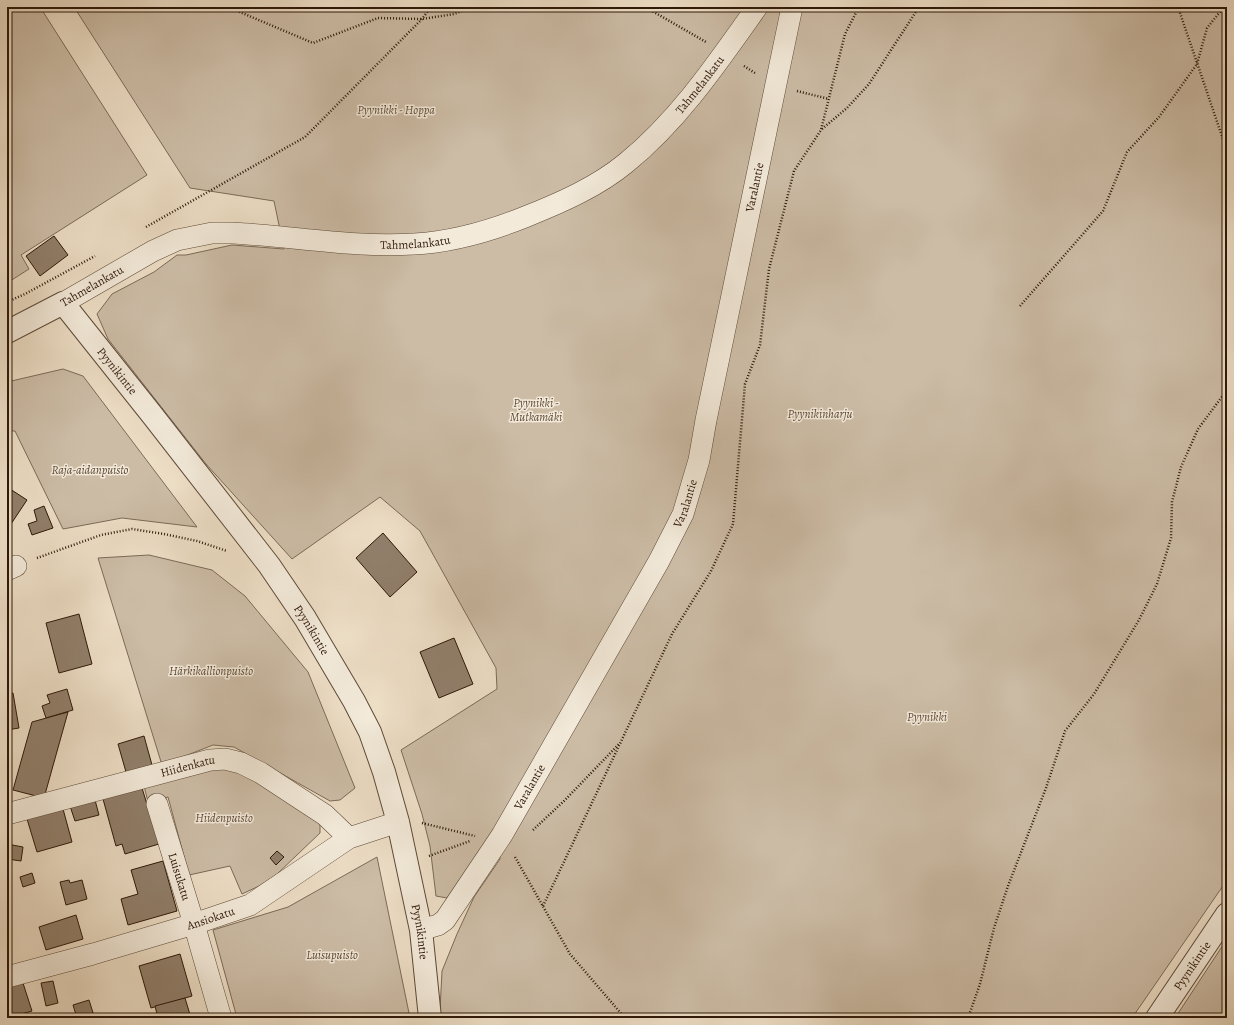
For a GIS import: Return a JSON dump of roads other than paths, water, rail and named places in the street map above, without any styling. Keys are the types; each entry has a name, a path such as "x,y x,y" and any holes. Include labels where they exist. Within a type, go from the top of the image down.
{"street":[{"name":"Tahmelankatu","path":"7,332 63,303 153,251 177,240 194,235 212,232 365,244 414,244 446,240 498,228 548,208 600,181 626,163 657,134 693,94 757,7"},
{"name":"Varalantie","path":"421,930 438,925 445,920 502,835 660,561 683,514 699,460 792,7"},
{"name":"Pyynikintie","path":"63,303 178,447 269,565 333,663 370,732 384,772 398,822 421,930 430,1018"},
{"name":"Hiidenkatu","path":"7,814 210,760 225,759 241,763 261,773 325,815 349,838"},
{"name":"Luisukatu","path":"157,804 221,1018"},
{"name":"Ansiokatu","path":"7,977 93,954 194,924 250,905 349,838 398,822"},
{"name":"Pyynikintie","path":"1157,1018 1227,914"}],"park label":[{"name":"Pyynikki - Hoppa","path":"396,110"},
{"name":"Pyynikki - Mutkamäki","path":"536,410"},
{"name":"Pyynikinharju","path":"820,414"},
{"name":"Raja-aidanpuisto","path":"90,470"},
{"name":"Härkikallionpuisto","path":"211,671"},
{"name":"Pyynikki","path":"927,717"},
{"name":"Hiidenpuisto","path":"224,818"},
{"name":"Luisupuisto","path":"332,955"}]}
